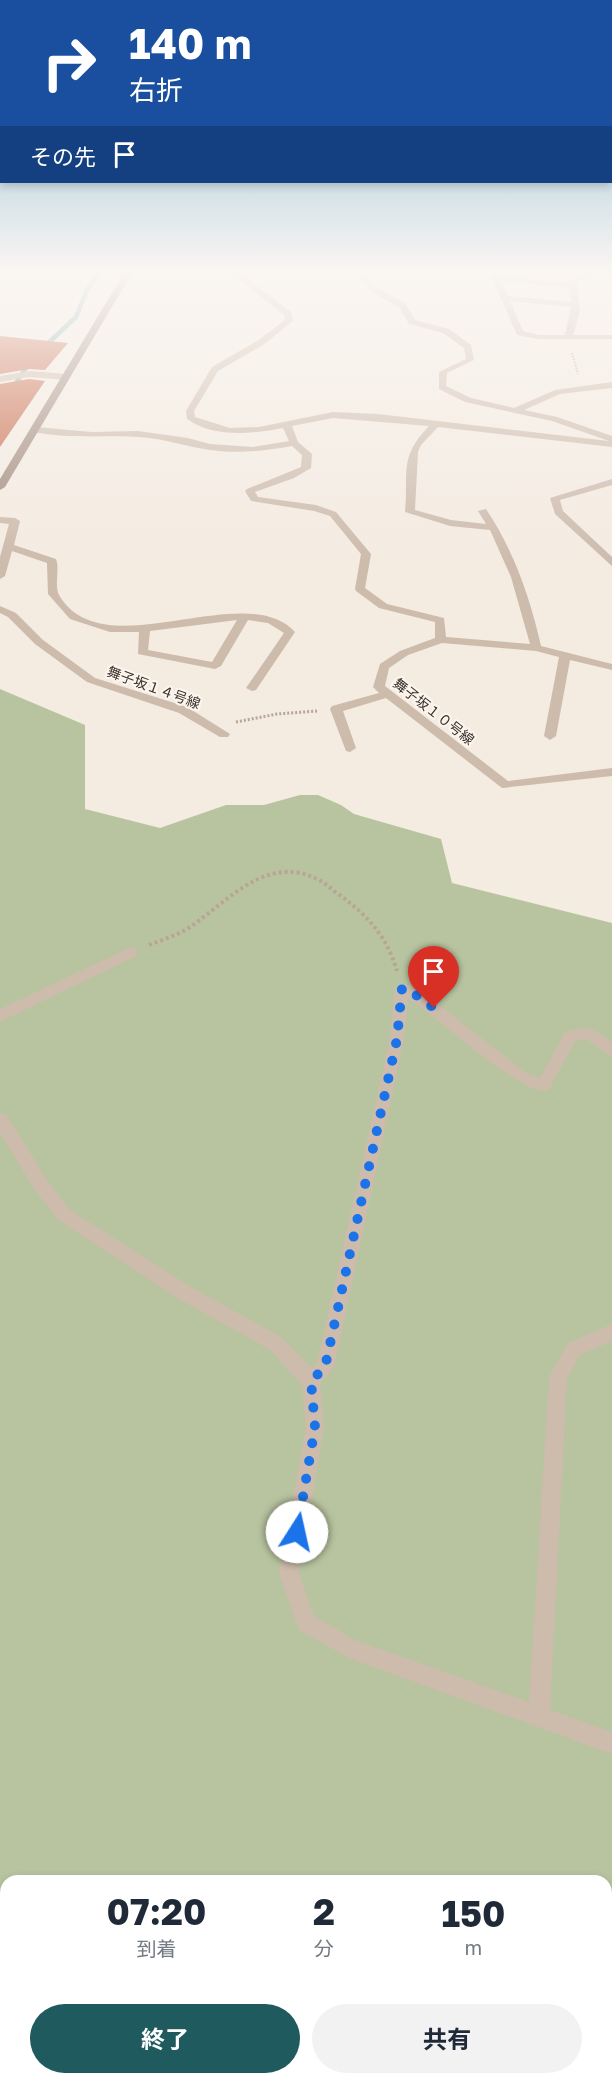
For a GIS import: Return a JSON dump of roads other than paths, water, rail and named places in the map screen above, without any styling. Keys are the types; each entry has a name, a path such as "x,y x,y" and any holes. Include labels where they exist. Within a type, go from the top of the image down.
{"street":[{"path":"0,487 71,370"},
{"path":"214,370 190,411 191,419 230,431 287,426 333,415 378,417 612,444"},
{"path":"446,370 442,372 442,387 468,400 554,419 612,439"},
{"path":"0,379 29,374 67,377"},
{"path":"516,410 558,392 612,386"},
{"path":"435,424 416,446 412,461 410,512 450,523 495,528"},
{"path":"287,426 294,443 307,454 306,468 250,491 254,499 316,508 333,514 366,554 360,589 383,606 440,620 441,640"},
{"path":"36,430 92,435 138,434 188,441 209,447 253,450 294,443"},
{"path":"612,482 555,498 558,512 612,563"},
{"path":"483,511 495,528 527,607 536,648"},
{"path":"0,520 15,521 0,576"},
{"path":"8,546 52,561 53,594 74,617 110,629 145,628 245,616 271,620 290,632 252,688"},
{"name":"舞子坂１４号線","path":"0,609 12,615 39,642 91,680 183,710 214,726 224,734"},
{"path":"145,628 142,652 215,666 245,616"},
{"name":"舞子坂１０号線","path":"612,667 536,648 441,640 404,653 384,666 379,687 506,786 612,772"},
{"path":"550,736 565,656"},
{"path":"350,748 336,710 388,694"},
{"path":"0,1016 131,952"},
{"path":"311,1381 325,1367 397,1039 402,989 416,995 523,1078 544,1086 570,1036 589,1034 612,1051"},
{"path":"0,1119 41,1185 64,1215 185,1293 275,1342 311,1381 315,1427 289,1574 306,1623 349,1648 612,1743"},
{"path":"539,1717 558,1377 574,1349 612,1332"}],"waterway":[{"path":"0,408 24,370"}]}
